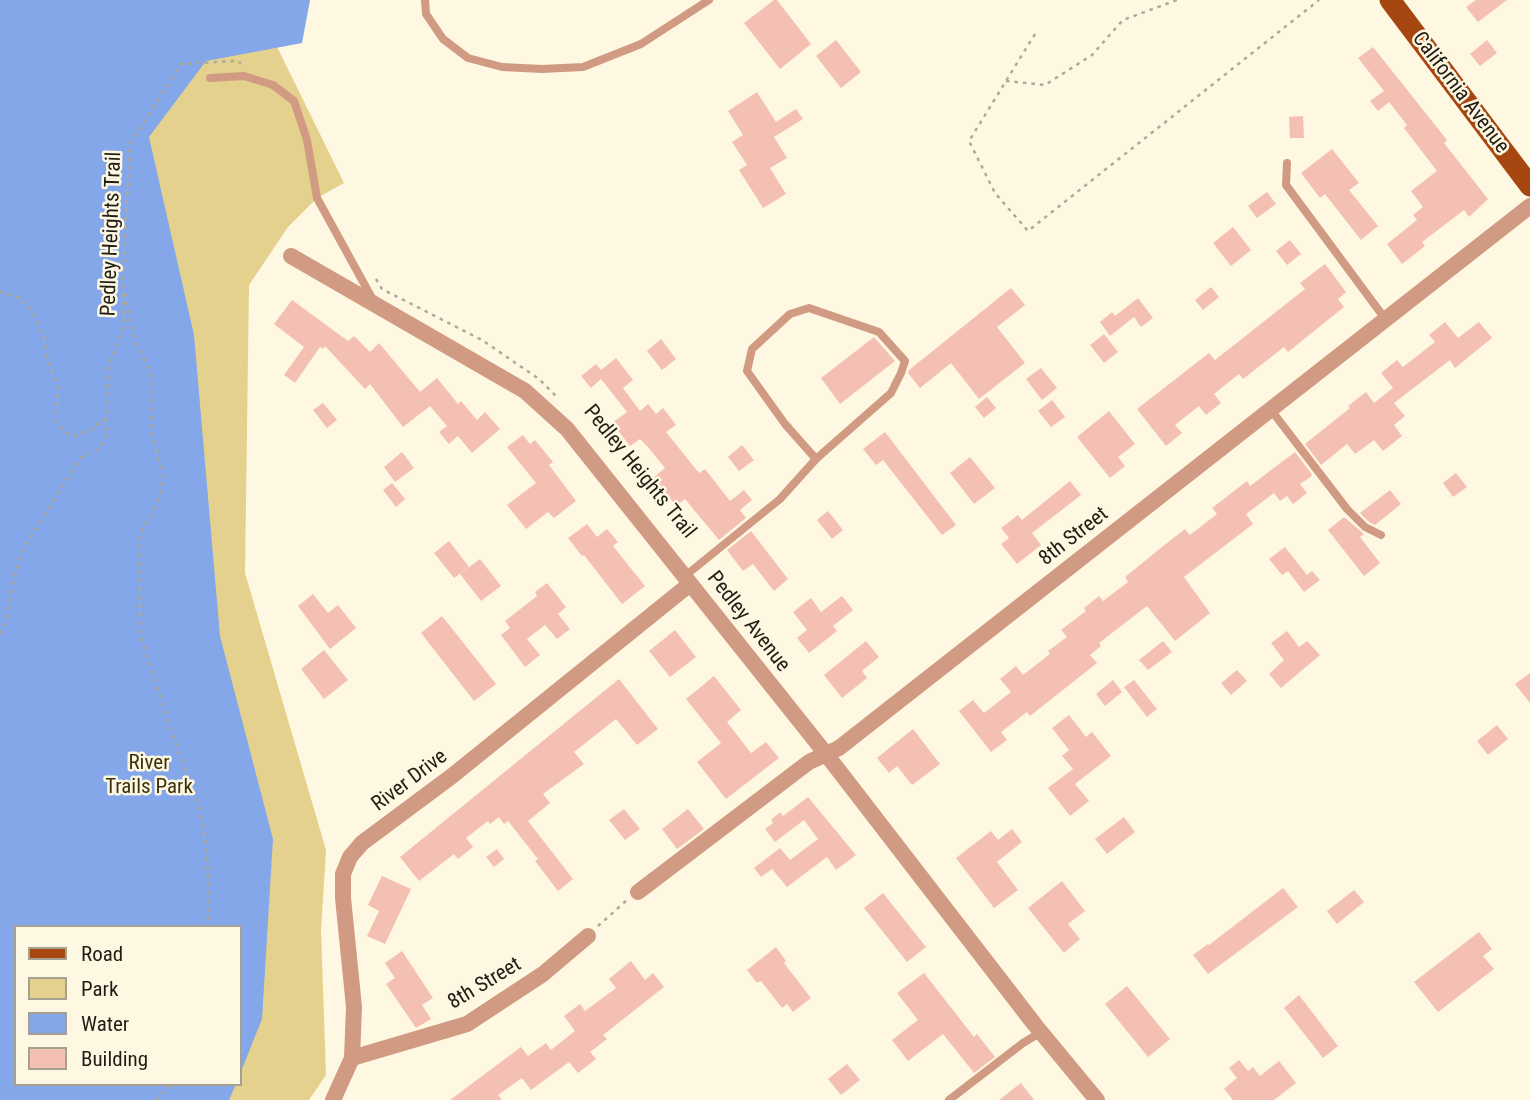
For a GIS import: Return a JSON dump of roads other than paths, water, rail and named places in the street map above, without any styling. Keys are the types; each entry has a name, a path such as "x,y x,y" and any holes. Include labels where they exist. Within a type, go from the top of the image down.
{"main road":[{"name":"California Avenue","path":"1390,0 1530,186"}],"street":[{"name":"8th Street","path":"638,892 809,762 839,748 1530,206"},
{"name":"Pedley Avenue","path":"291,256 525,391 567,429 1097,1100"},
{"name":"River Drive","path":"333,1100 352,1058 354,1007 343,898 343,874 351,857 362,843 452,776 687,580"},
{"name":"8th Street","path":"352,1058 467,1024 542,974 588,936"}],"lane":[{"path":"425,0 426,14 443,39 468,58 502,67 542,69 583,67 641,44 709,0"},
{"path":"210,78 244,76 273,85 294,102 307,140 317,198 365,282 375,306"},
{"path":"1287,163 1286,185 1386,320"},
{"path":"687,580 780,499 816,459 891,393 905,362 879,332 809,308 790,314 752,349 747,371 785,424 816,459"},
{"path":"1271,410 1353,516 1365,527 1381,535"},
{"path":"949,1100 1041,1032"}],"water":[{"name":"River Trails Park","path":"0,0 310,0 302,43 206,61 149,137 194,335 220,636 273,839 262,1019 242,1069 242,925 14,925 14,1086 235,1086 229,1100 0,1100"}]}
